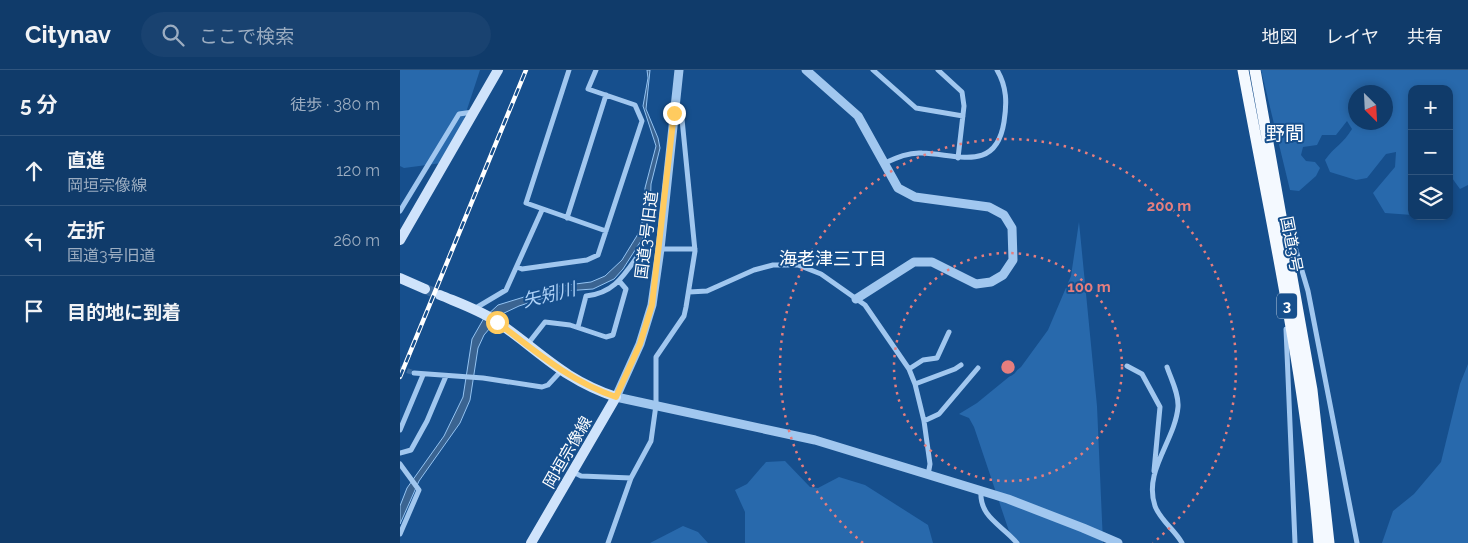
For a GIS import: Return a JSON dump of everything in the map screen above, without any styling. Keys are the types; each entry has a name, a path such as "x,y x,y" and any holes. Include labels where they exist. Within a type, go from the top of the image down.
{"highway":[{"name":"国道3号","path":"1243,70 1285,293 1308,436 1319,543"},
{"name":"国道3号","path":"1255,70 1308,362 1329,543"}],"main road":[{"path":"400,240 472,112 498,70"},
{"path":"400,278 424,289"},
{"path":"440,295 484,314 560,371 593,390 616,397"},
{"name":"岡垣宗像線","path":"531,543 616,397"}],"street":[{"path":"569,70 526,203 542,210 606,230"},
{"path":"517,267 522,269 587,260 598,255 642,121 636,105 588,89 596,70"},
{"name":"国道3号旧道","path":"616,397 646,325 660,249 679,70"},
{"path":"806,70 858,116 898,188 914,197 989,207 998,210 1008,220 1012,228 1013,260 1008,269 998,279 985,284 976,284 932,262 914,262 856,299"},
{"path":"873,70 916,108 963,116"},
{"path":"938,70 962,92 963,116 958,158"},
{"path":"885,163 921,153 958,158 982,156 1000,140 1006,90 997,70"},
{"path":"567,218 606,95"},
{"path":"400,211 459,114 472,112"},
{"path":"608,543 631,478 651,441 656,406 656,357 684,316 689,292 694,249 682,119 674,113"},
{"path":"1272,170 1308,291 1357,543"},
{"path":"474,310 506,290 542,210"},
{"path":"660,249 694,249"},
{"path":"578,327 586,296 610,289 620,282 637,257"},
{"path":"689,292 707,291 754,270 773,265 798,265 821,274 856,299 871,313 879,328 909,369 915,384 924,421 930,464 928,474"},
{"path":"527,345 545,322 578,327 606,337 613,335 626,289 620,282"},
{"path":"1285,293 1294,543"},
{"path":"909,369 924,360 936,358 949,332"},
{"path":"915,384 961,365"},
{"path":"1127,366 1142,374 1160,407 1153,485 1155,506 1182,543"},
{"path":"1154,472 1164,452 1178,406 1167,367"},
{"path":"924,421 939,414 978,368"},
{"path":"414,373 483,378 542,387 548,385 560,371"},
{"path":"400,430 422,375"},
{"path":"400,453 411,450 427,422 446,376"},
{"path":"616,397 807,438 981,491 1083,528 1118,543"},
{"path":"400,464 419,490 400,534"},
{"path":"572,471 581,476 631,478"},
{"path":"981,491 980,502 986,514 1017,543"}],"shaded area":[{"path":"400,70 480,70 451,158 442,163 404,168 400,166"},
{"path":"1261,70 1468,70 1468,185 1460,189 1453,179 1453,85 1408,85 1408,215 1385,213 1373,193 1395,167 1396,152 1386,154 1367,178 1356,180 1330,172 1325,160 1351,130 1393,130 1393,85 1348,85 1348,123 1347,121 1336,135 1322,135 1317,145 1303,147 1301,155 1306,161 1315,162 1320,168 1316,176 1299,191 1290,190"},
{"path":"1079,222 1097,406 1103,543 1013,543 974,427 969,418 959,414 977,403 1021,367 1048,330 1071,276"},
{"path":"1468,364 1468,543 1382,543 1393,511 1414,494 1441,462 1460,384"},
{"path":"785,461 810,487 818,488 839,477 865,485 928,525 933,543 745,543 745,512 735,490 747,484 766,462"},
{"path":"683,526 698,532 708,543 650,543"}],"water":[{"name":"矢矧川","path":"647,70 650,70 646,109 660,148 651,184 650,216 646,233 623,269 614,279 593,289 565,291 519,306 502,314 484,335 478,348 470,400 460,423 419,481 400,524 400,506 407,488 444,436 463,397 472,339 484,318 498,305 560,286 591,282 605,276 622,260 638,234 645,214 645,188 656,146 643,106 648,78"}],"tunnel":[{"path":"425,289 440,295"},
{"path":"400,368 414,373"}],"railway":[{"path":"400,377 526,70"}],"district":[{"name":"野間","path":"1285,133"},
{"name":"海老津三丁目","path":"833,259"}],"route":[{"path":"497,322 569,377 593,390 616,397 640,344 652,305 674,113"}]}
